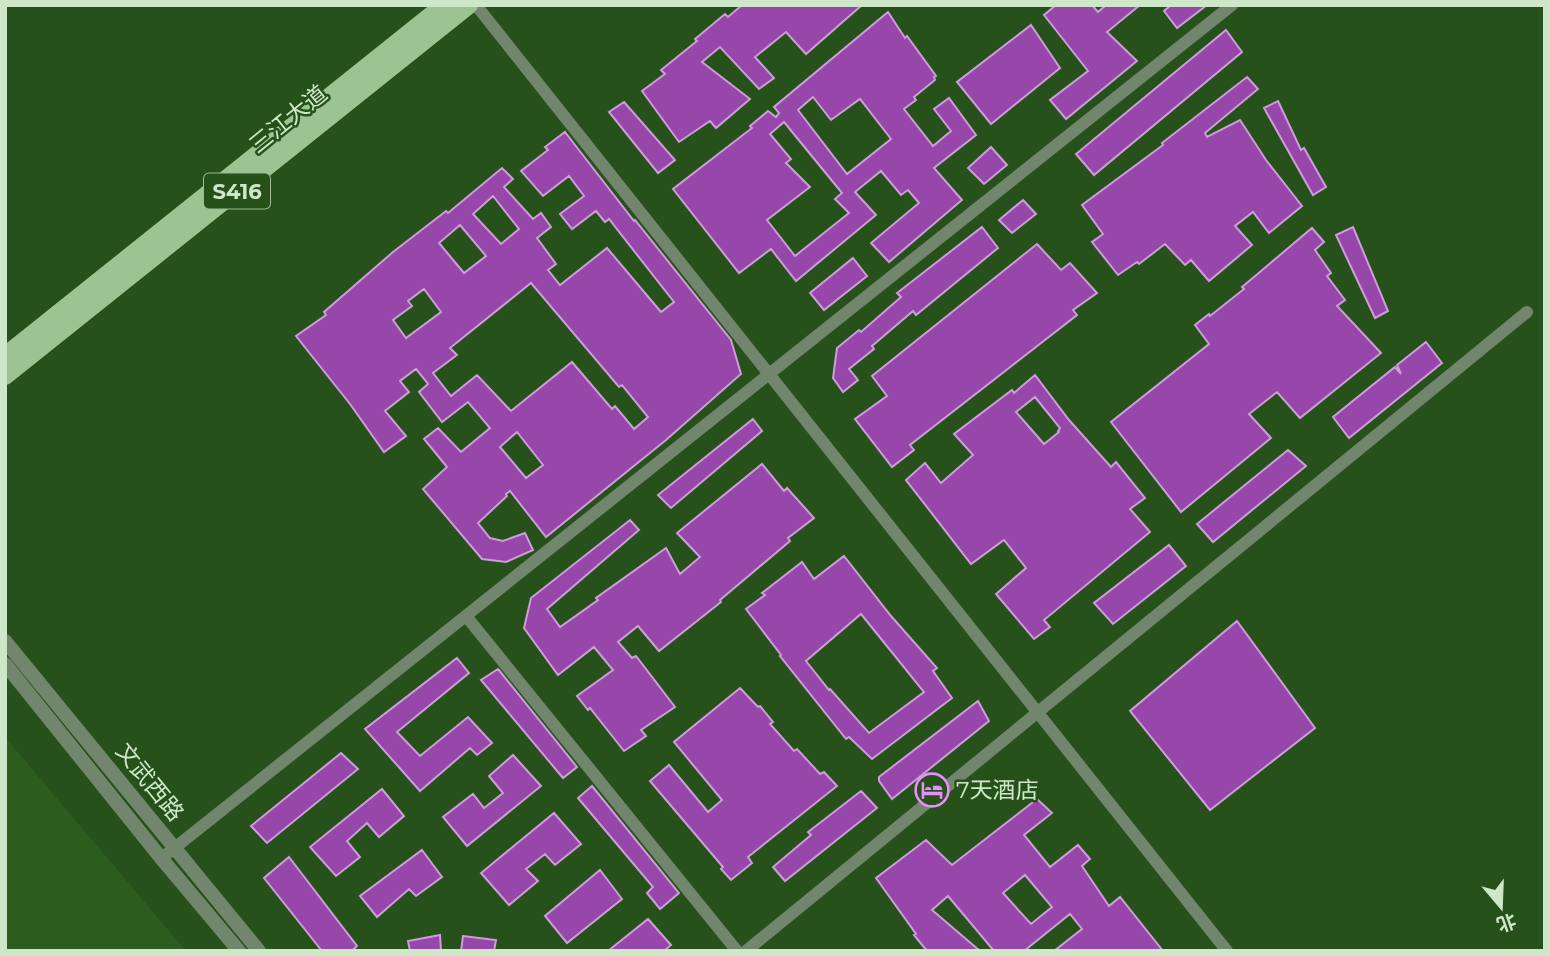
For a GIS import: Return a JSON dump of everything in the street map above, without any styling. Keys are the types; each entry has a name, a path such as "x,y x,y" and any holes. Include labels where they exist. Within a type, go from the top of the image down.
{"main road":[{"name":"三江大道","path":"5,356 444,5"},
{"name":"三江大道","path":"5,376 469,5"}],"street":[{"path":"476,5 1227,951"},
{"path":"161,858 1232,5"},
{"path":"746,951 1527,312"},
{"path":"466,616 737,951"},
{"name":"文武西路","path":"5,641 259,951"},
{"name":"文武西路","path":"5,664 239,951"}],"shaded area":[{"path":"5,737 186,951 5,951"}],"building":[{"path":"742,5 862,5 806,54 786,32 755,57 774,78 759,89 720,47 702,62 750,99 716,128 710,121 679,142 642,91 665,74 661,70 697,41 695,39 725,14 728,17"},
{"path":"1056,5 1092,5 1098,12 1106,5 1140,5 1107,32 1137,61 1066,119 1050,100 1088,71 1044,15"},
{"path":"1171,5 1207,5 1177,28 1164,11"},
{"path":"888,12 936,76 935,80 914,97 916,100 904,109 933,146 951,131 934,109 949,98 976,135 934,168 962,200 889,262 871,243 919,203 908,190 901,195 881,171 855,192 876,215 796,281 771,249 739,273 673,189 752,128 750,126 768,111 776,117 779,113 774,107","holes":["813,97 831,120 860,99 891,139 847,174 798,110","784,122 842,193 835,199 849,213 795,256 767,220 810,187 786,163 791,159 770,134"]},
{"path":"1031,25 1060,68 991,124 957,82"},
{"path":"1226,30 1242,52 1094,175 1076,154"},
{"path":"1247,77 1258,89 1205,133 1207,137 1240,120 1266,160 1302,206 1269,233 1253,212 1235,226 1252,245 1209,281 1191,260 1185,265 1165,244 1139,264 1137,262 1118,275 1092,242 1103,234 1082,205 1163,145 1162,143"},
{"path":"1278,101 1301,150 1304,148 1326,187 1313,195 1264,108"},
{"path":"624,102 675,160 658,173 609,112"},
{"path":"565,132 731,340 741,374 666,440 546,537 510,491 506,494 507,496 478,523 490,538 503,541 525,533 533,550 506,562 482,559 423,489 447,467 424,439 438,428 461,452 490,428 468,402 442,422 419,392 428,384 416,369 400,381 409,392 385,411 406,436 384,452 296,336 326,315 324,312 393,252 446,211 448,213 502,168 513,179 504,187 533,219 541,213 551,227 537,238 556,264 548,270 560,285 607,248 661,312 674,302 609,219 605,222 596,211 572,229 560,214 584,196 569,176 543,196 521,171 548,150 545,147","holes":["493,196 519,229 501,244 473,214","460,225 486,256 464,273 439,243","531,283 619,387 622,385 648,417 634,429 615,406 612,409 572,362 511,411 477,375 451,396 433,373 457,355 450,348","424,289 441,312 406,338 393,320 412,306 408,301","517,432 543,465 526,478 500,447"]},
{"path":"991,147 1007,165 984,184 968,168"},
{"path":"1023,200 1036,214 1012,233 999,220"},
{"path":"982,227 998,248 916,315 913,311 872,346 874,349 849,369 858,380 843,392 833,378 837,348 859,330 861,332 901,297 897,293"},
{"path":"1353,227 1388,311 1375,318 1336,235"},
{"path":"1312,228 1324,242 1315,250 1331,273 1327,276 1345,300 1337,306 1381,353 1300,418 1277,392 1249,414 1271,438 1181,512 1111,422 1209,344 1195,325 1244,289 1242,287"},
{"path":"1037,244 1061,270 1070,263 1097,293 1073,310 1077,315 910,445 914,450 892,467 855,419 887,396 872,376"},
{"path":"853,258 867,276 824,310 810,293"},
{"path":"1426,342 1442,363 1349,438 1333,417 1395,367 1401,374 1397,365"},
{"path":"1035,375 1069,420 1111,467 1116,462 1145,498 1130,509 1150,532 1044,620 1050,627 1034,639 996,594 1026,568 1004,540 971,564 906,480 925,463 941,483 973,455 954,434 1012,390 1014,393","holes":["1035,397 1060,428 1059,432 1044,444 1016,412"]},
{"path":"753,419 762,431 671,508 658,495"},
{"path":"1288,450 1306,466 1213,542 1197,524"},
{"path":"762,464 784,491 787,488 814,518 788,538 790,541 720,600 721,602 659,651 638,626 618,642 632,658 636,656 675,707 641,730 646,736 624,751 577,696 613,670 594,647 558,675 524,628 531,598 630,520 639,530 547,609 560,627 666,548 680,574 700,557 677,533"},
{"path":"1169,545 1186,566 1113,624 1094,603"},
{"path":"844,556 891,616 937,668 933,671 952,698 872,759 849,737 846,739 746,609 802,562 814,579","holes":["861,614 924,692 869,733 806,661"]},
{"path":"1237,621 1315,728 1210,810 1130,711"},
{"path":"457,658 469,673 397,732 420,756 468,717 492,743 477,755 470,748 420,791 365,729"},
{"path":"498,669 577,767 563,778 481,680"},
{"path":"740,688 760,706 773,722 770,724 794,751 797,749 820,774 824,772 837,786 748,857 752,863 731,880 650,781 669,765 708,812 722,800 674,742"},
{"path":"978,701 989,721 892,799 879,777"},
{"path":"341,753 358,769 267,843 251,826"},
{"path":"513,755 541,786 467,846 443,817 473,794 484,808 503,793 489,776"},
{"path":"592,786 679,893 660,909 647,893 653,887 578,798"},
{"path":"382,789 404,816 379,837 367,823 347,841 360,857 336,876 310,847"},
{"path":"861,791 877,808 785,881 773,867 811,835 808,832"},
{"path":"1037,799 1052,813 1024,835 1050,867 1078,845 1090,859 1082,866 1109,906 1120,897 1163,951 1054,951 1082,929 1070,914 1024,951 994,951 948,896 932,910 980,951 927,951 876,878 926,840 952,865","holes":["1025,875 1052,907 1031,924 1003,893"]},
{"path":"554,813 581,844 555,865 545,854 526,869 538,881 509,905 481,873"},
{"path":"422,850 442,877 416,896 409,889 377,917 360,896"},
{"path":"289,857 357,946 352,951 322,951 264,878"},
{"path":"600,870 622,899 567,943 545,916"},
{"path":"648,919 671,945 664,951 608,951"},
{"path":"440,935 441,951 410,951 408,941"},
{"path":"463,936 496,940 494,951 461,951"}],"place":[{"name":"7天酒店","path":"932,790"}]}
